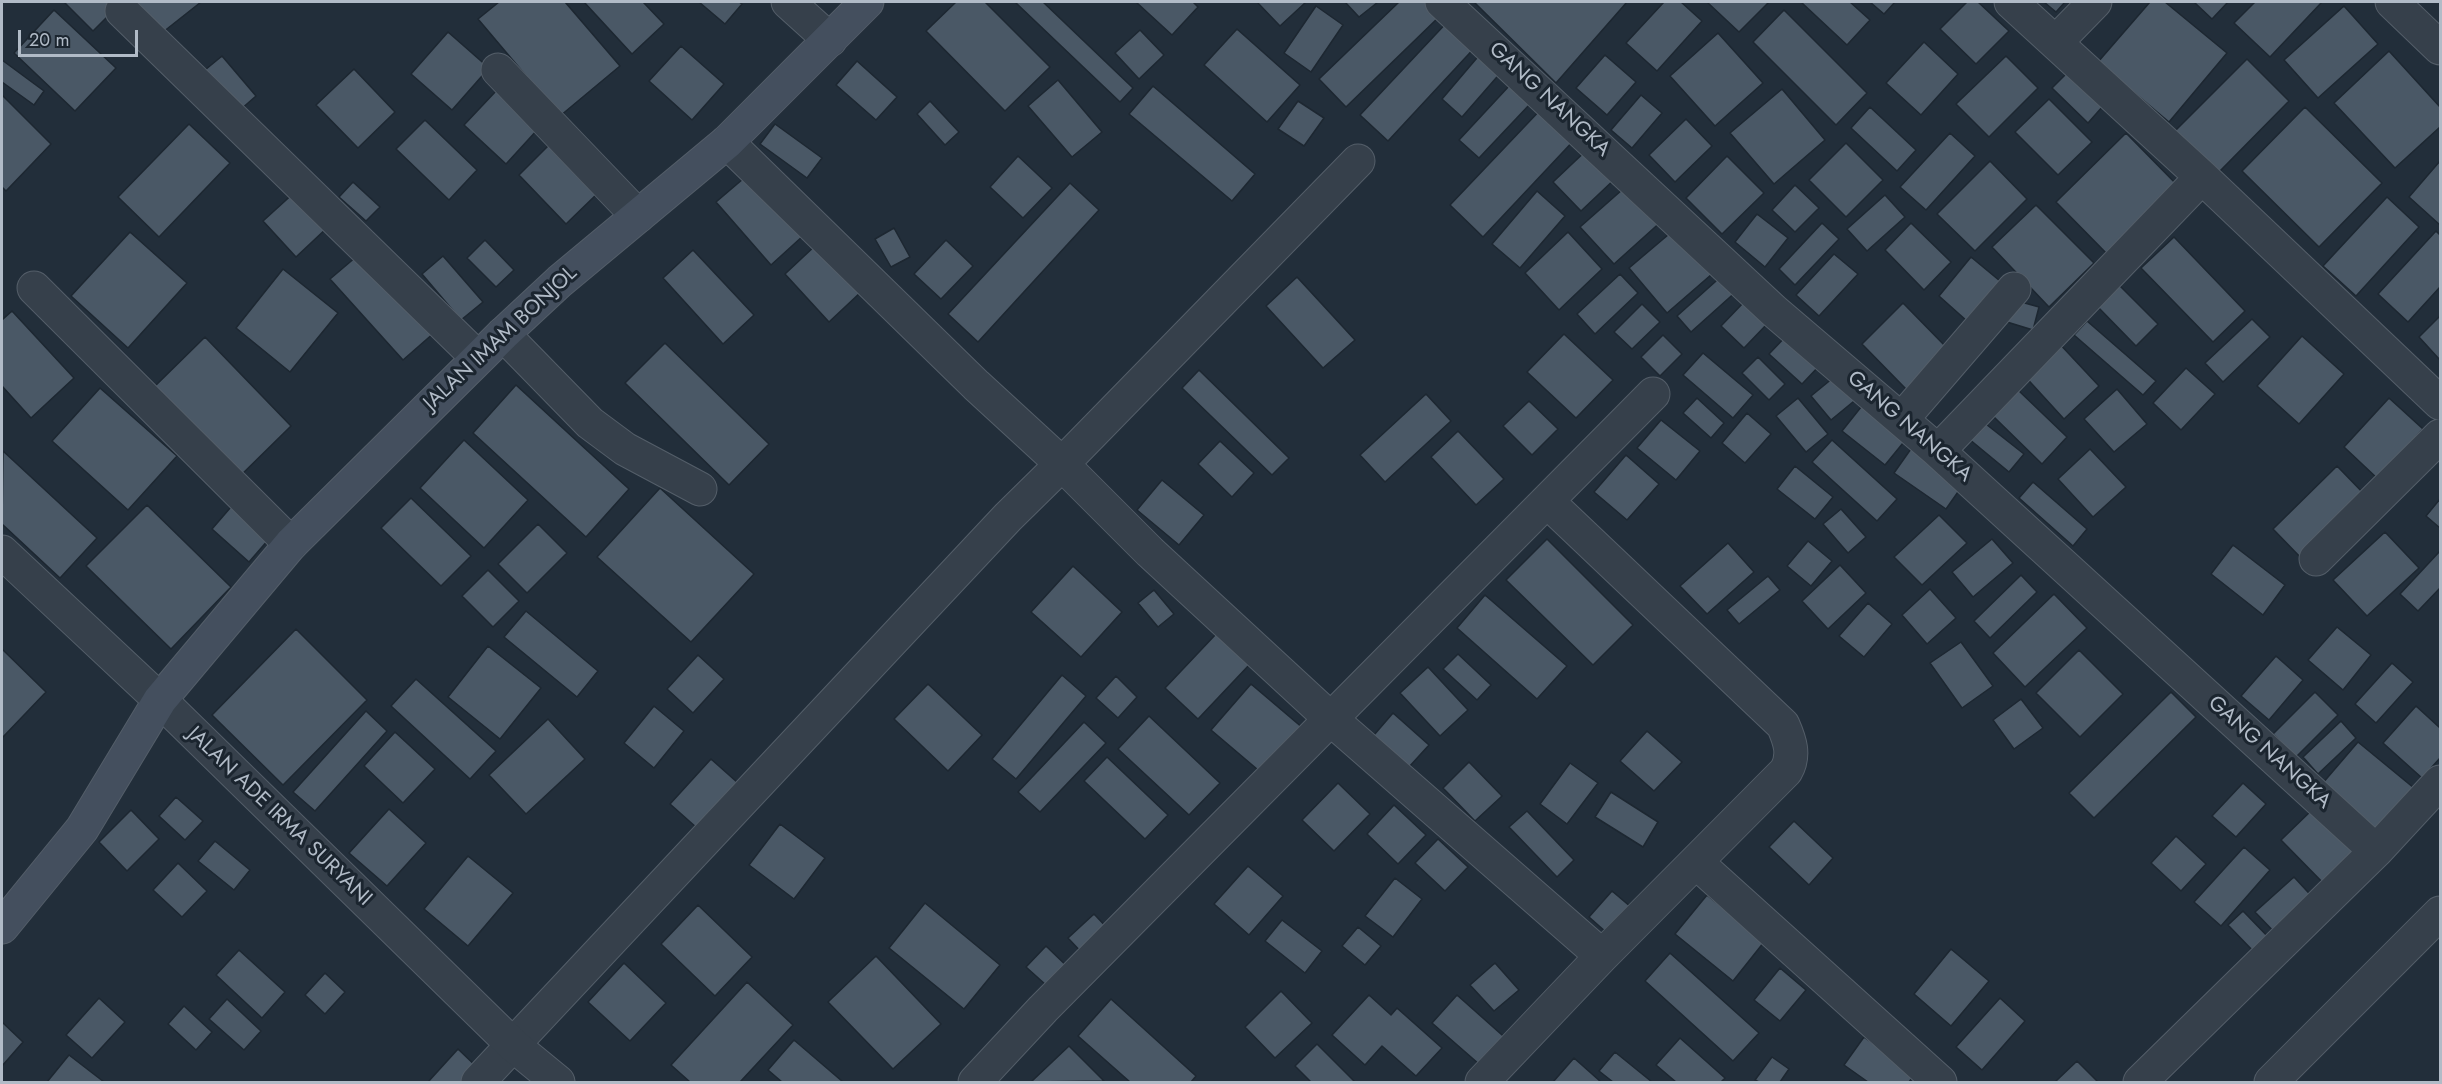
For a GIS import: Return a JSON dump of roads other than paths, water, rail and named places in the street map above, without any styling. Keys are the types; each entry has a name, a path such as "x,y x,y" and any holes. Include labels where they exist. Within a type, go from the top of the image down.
{"main road":[{"name":"JALAN IMAM BONJOL","path":"2,927 82,829 160,700 291,544 503,334 560,281 727,142 867,2"}],"street":[{"path":"788,2 830,40"},
{"name":"GANG NANGKA","path":"1442,2 1774,311 1938,451 2376,851"},
{"path":"2011,2 2202,177 2440,403"},
{"path":"2056,42 2095,2"},
{"path":"2392,2 2440,48"},
{"path":"122,11 478,358"},
{"path":"498,70 638,216"},
{"path":"727,142 976,385 1062,464 1150,552 1332,720 1487,853 1602,956"},
{"path":"478,1083 1008,517 1358,161"},
{"path":"1938,451 2202,177"},
{"path":"34,288 291,544"},
{"path":"1902,419 2014,289"},
{"path":"503,334 590,423 625,448 700,489"},
{"path":"975,1083 1043,1010 1653,394"},
{"path":"2316,559 2440,436"},
{"path":"1500,1077 1602,956 1786,771 1791,763 1792,748 1783,725 1548,502"},
{"name":"JALAN ADE IRMA SURYANI","path":"2,552 160,700 513,1045 558,1083"},
{"path":"2140,1083 2376,851 2440,782"},
{"path":"1696,862 1940,1083"},
{"path":"2271,1083 2440,914"}]}
